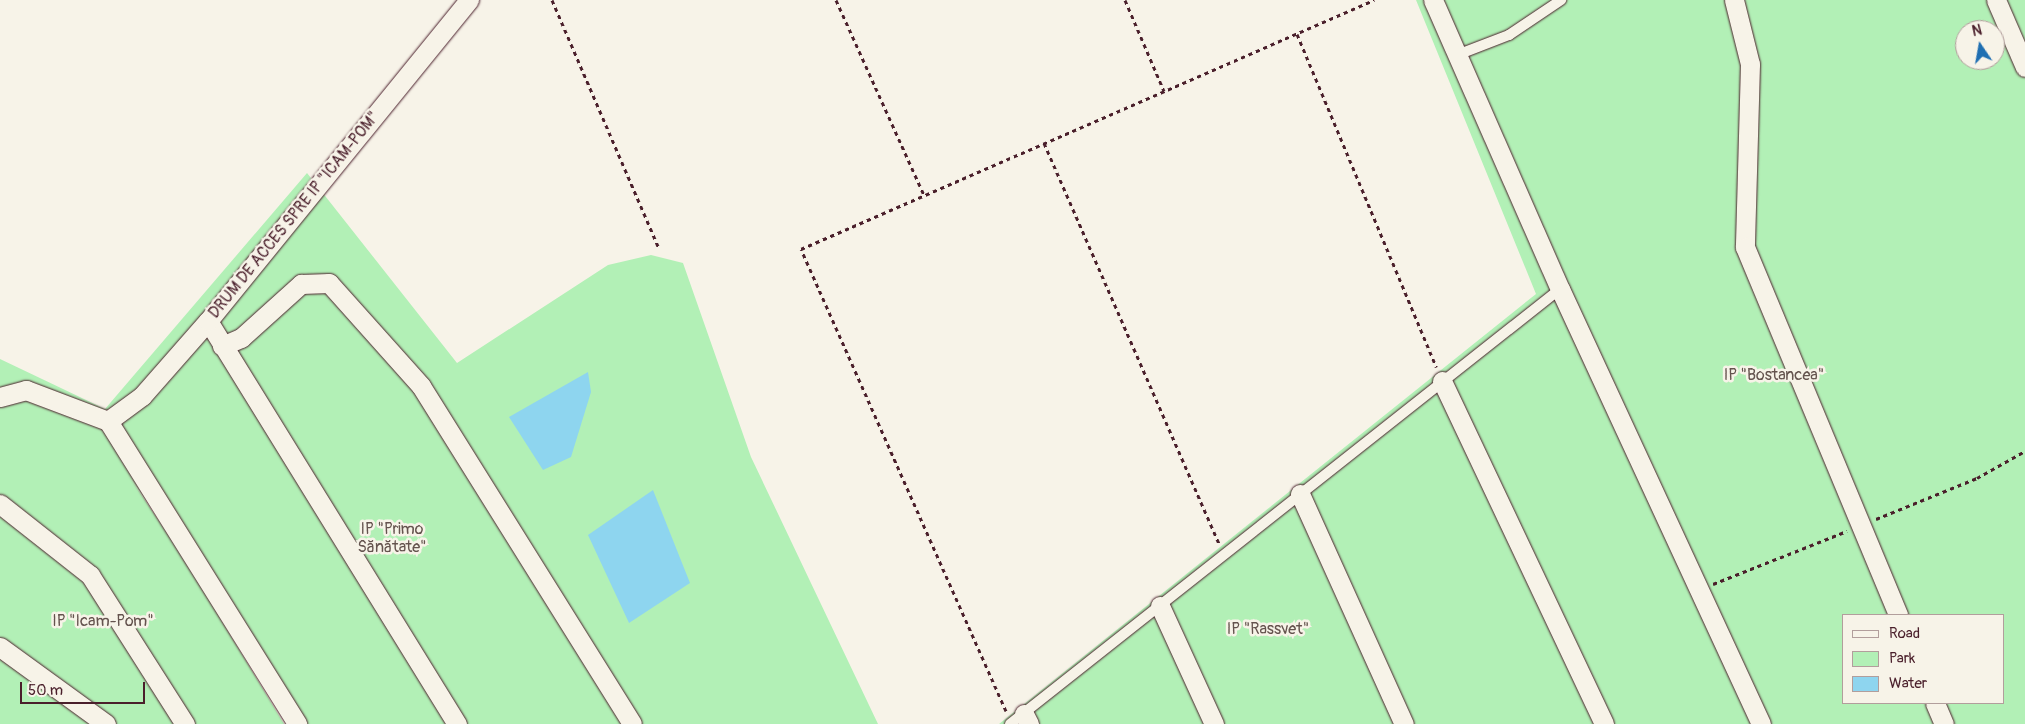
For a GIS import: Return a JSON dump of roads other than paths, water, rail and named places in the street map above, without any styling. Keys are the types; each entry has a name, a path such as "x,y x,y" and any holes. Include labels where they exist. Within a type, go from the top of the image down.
{"street":[{"name":"DRUM DE ACCES SPRE IP \"ICAM-POM\"","path":"108,420 142,396 208,321 469,0"},
{"path":"1433,0 1560,289 1762,724"},
{"path":"1734,0 1750,64 1745,247 1898,614"},
{"path":"1996,0 2025,67"},
{"path":"222,346 241,338 301,284 329,282 420,386 632,724"},
{"path":"208,321 457,724"},
{"path":"1442,381 1604,724"},
{"path":"1,393 26,390 54,397 108,420 297,724"},
{"path":"1300,494 1404,724"},
{"path":"0,504 90,574 186,724"},
{"path":"1160,606 1214,724"},
{"path":"0,647 106,724"},
{"path":"1935,704 1944,724"}],"lane":[{"path":"1457,55 1509,35 1561,0"},
{"path":"1018,721 1300,494 1560,289"}],"water":[{"path":"588,372 591,392 571,457 543,470 509,417"},
{"path":"653,490 690,583 629,623 588,535"}],"park label":[{"name":"IP \"Bostancea\"","path":"1774,375"},
{"name":"IP \"Primo Sănătate\"","path":"392,538"},
{"name":"IP \"Icam-Pom\"","path":"103,621"},
{"name":"IP \"Rassvet\"","path":"1268,629"}]}
